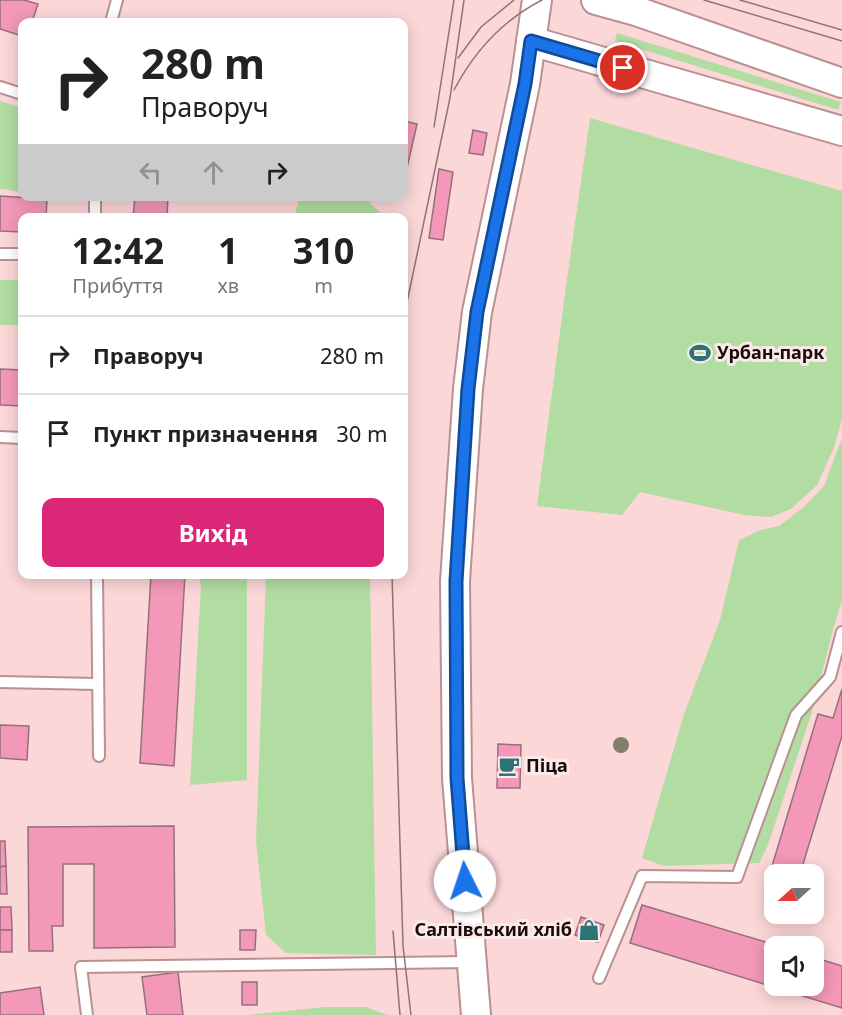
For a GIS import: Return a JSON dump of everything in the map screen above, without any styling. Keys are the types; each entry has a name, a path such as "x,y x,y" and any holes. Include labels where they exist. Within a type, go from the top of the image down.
{"main road":[{"path":"476,1015 457,778 456,581 466,412 477,312 525,84 537,0"},
{"path":"596,0 636,11 842,83"},
{"path":"531,41 842,131"}],"lane":[{"path":"112,18 117,0"},
{"path":"0,87 18,93"},
{"path":"0,254 18,254"},
{"path":"0,437 18,438"},
{"path":"97,579 99,756"},
{"path":"600,978 642,876 737,878 796,715 830,677 842,632"},
{"path":"0,682 97,684"},
{"path":"87,1015 81,967 471,962"}],"green space":[{"path":"617,33 841,102 838,110 615,41"},
{"path":"0,101 18,107 18,191 0,189"},
{"name":"Урбан-парк","path":"590,118 842,191 842,420 833,450 817,485 791,509 771,517 744,515 640,492 622,515 537,506"},
{"path":"299,201 370,201 381,213 295,213"},
{"path":"0,280 18,280 18,325 0,325"},
{"path":"842,438 842,601 813,709 768,845 759,863 664,866 642,858 684,714 720,620 739,540 761,530 779,526 805,506 824,486"},
{"path":"199,579 247,579 247,780 190,785 201,584"},
{"path":"266,579 370,579 376,955 286,953 266,935 256,841"},
{"path":"325,1007 366,1007 387,1015 247,1015"}],"building":[{"path":"0,0 24,0 38,4 33,18 18,18 18,35 0,29"},
{"path":"408,122 417,124 408,163"},
{"path":"473,130 487,133 483,155 469,153"},
{"path":"439,169 453,172 443,240 429,238"},
{"path":"0,196 18,197 18,201 47,201 46,213 18,213 18,232 0,231"},
{"path":"135,201 168,201 167,213 133,213"},
{"path":"0,369 18,370 18,406 0,405"},
{"path":"151,579 185,579 174,766 140,763"},
{"path":"842,689 842,736 803,864 773,864 818,714 833,718"},
{"path":"0,725 29,726 27,760 0,758"},
{"name":"Піца","path":"498,744 521,745 520,788 497,788"},
{"path":"174,826 175,947 94,948 94,864 63,864 63,926 52,926 53,951 29,951 28,827"},
{"path":"0,841 5,841 6,866 0,867"},
{"path":"6,866 7,894 0,894 0,867"},
{"path":"642,905 764,942 764,984 630,943"},
{"path":"0,907 11,907 12,930 0,930"},
{"name":"Салтівський хліб","path":"581,917 604,925 598,942 575,935"},
{"path":"0,930 12,930 12,952 0,952"},
{"path":"240,930 256,930 255,950 240,950"},
{"path":"824,960 842,966 842,1008 803,996 824,996"},
{"path":"178,972 183,1015 147,1015 142,977"},
{"path":"242,982 257,982 257,1005 242,1005"},
{"path":"40,987 44,1015 0,1015 0,993"}],"tram line":[{"path":"434,127 454,0"},
{"path":"408,298 450,98 464,0"},
{"path":"458,58 481,27 514,0"},
{"path":"454,90 480,50 491,38 515,17 542,0"},
{"path":"704,0 842,41"},
{"path":"740,0 842,30"},
{"path":"392,579 403,946 411,1015"},
{"path":"393,931 400,1015"}],"place":[{"name":"Урбан-парк","path":"700,353"},
{"name":"Піца","path":"509,766"},
{"name":"Салтівський хліб","path":"589,930"}],"route":[{"path":"465,881 457,778 456,581 468,389 477,312 525,84 531,41 623,68"}]}
